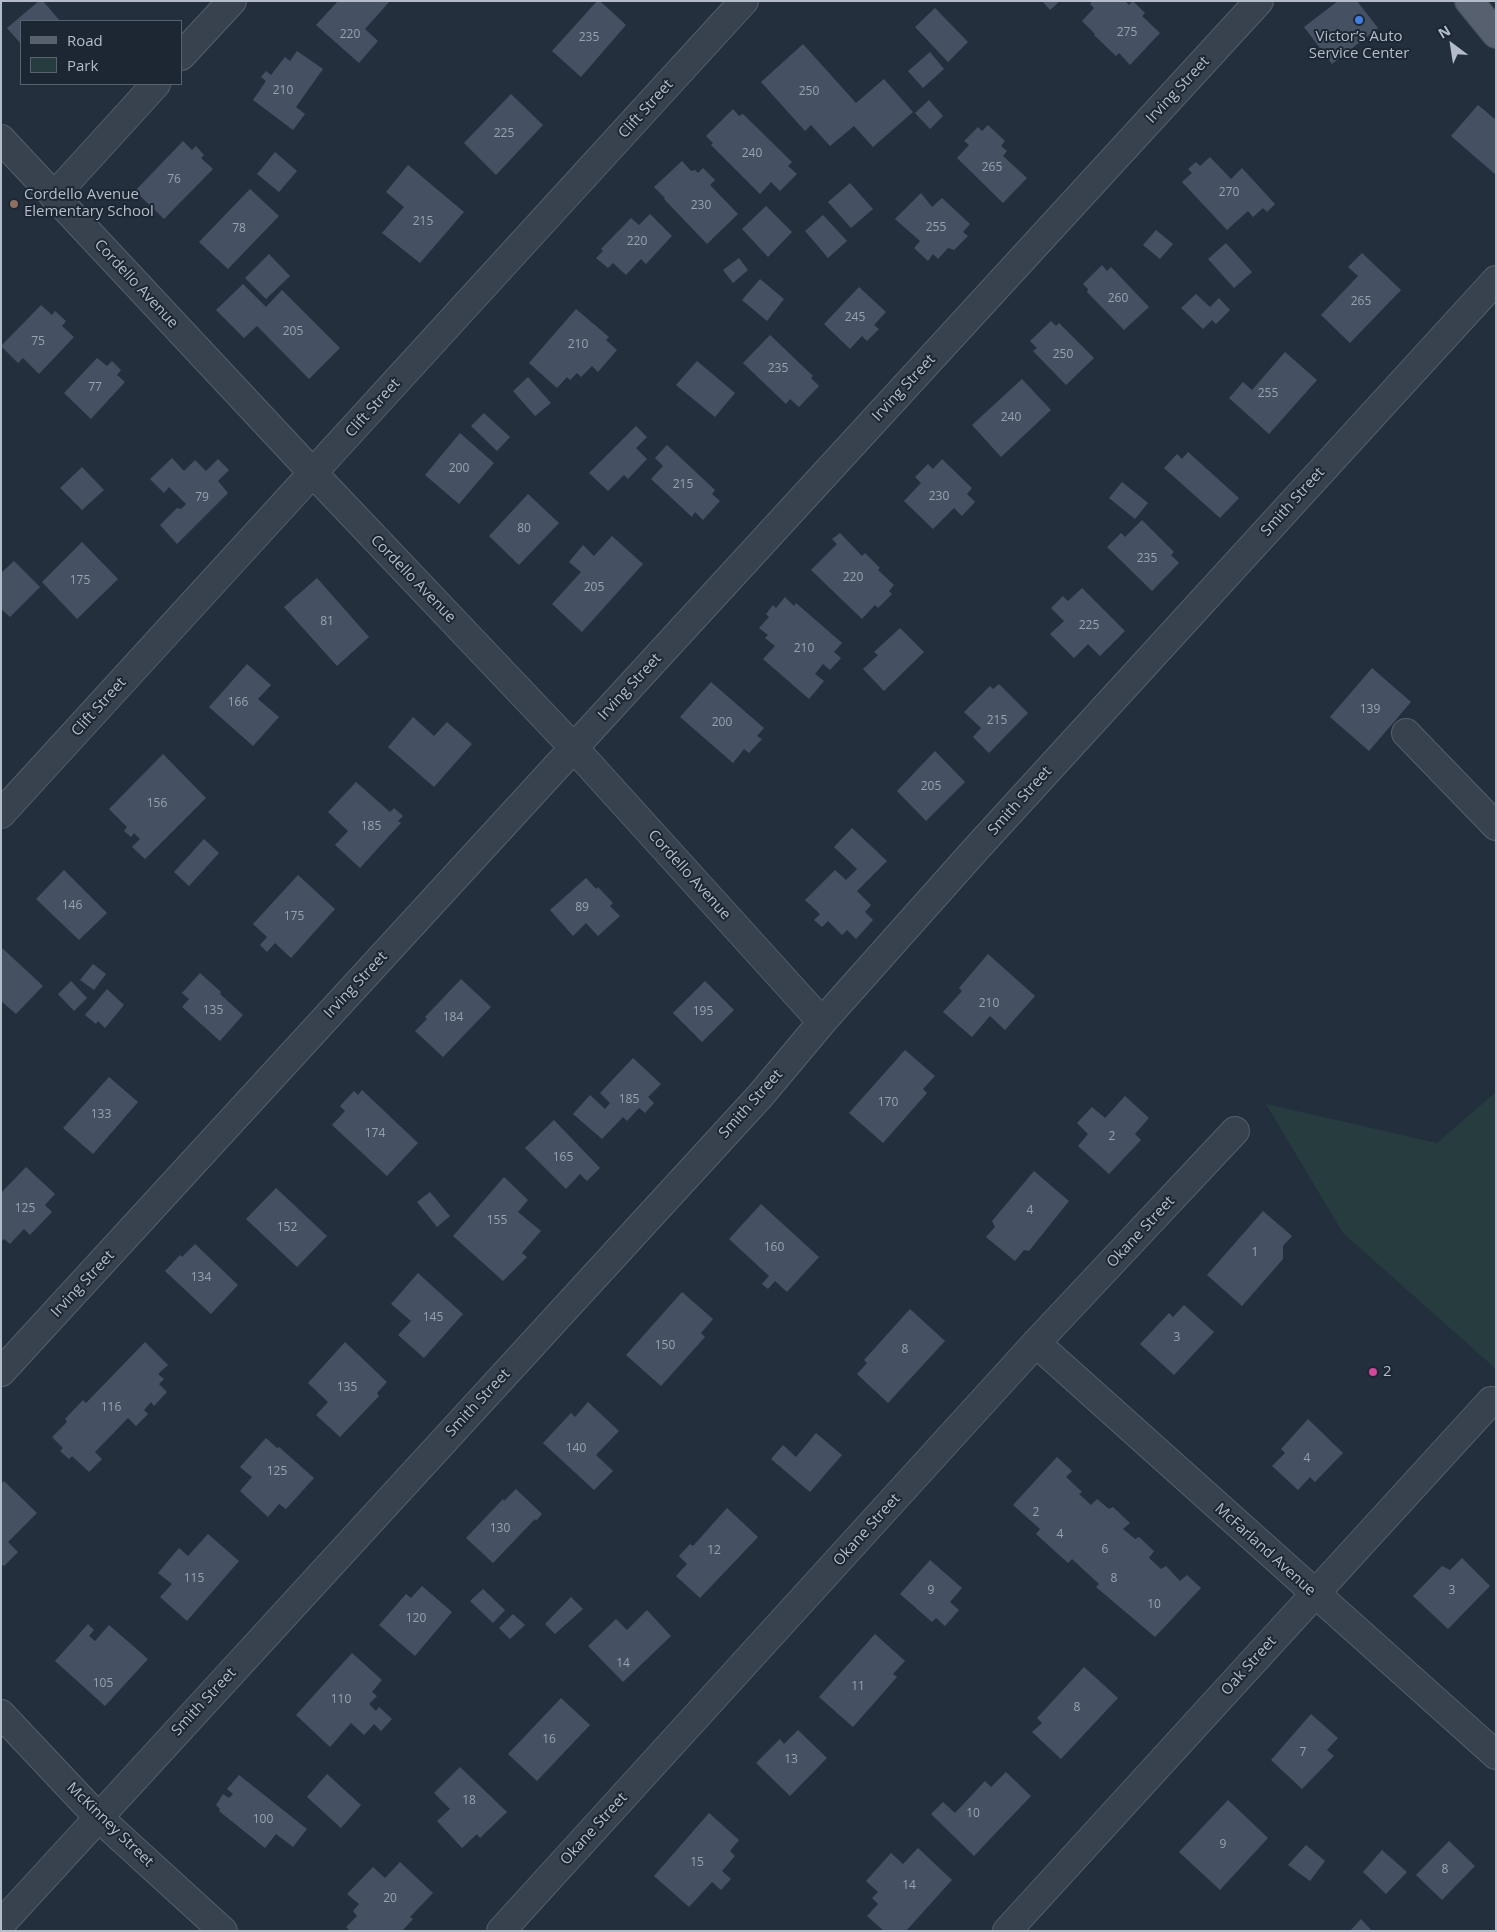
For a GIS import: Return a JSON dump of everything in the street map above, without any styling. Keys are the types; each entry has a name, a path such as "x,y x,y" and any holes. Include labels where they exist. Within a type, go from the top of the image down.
{"main road":[{"path":"1469,1 1496,34"}],"street":[{"path":"182,55 232,1"},
{"name":"Clift Street","path":"1,814 744,1"},
{"name":"Irving Street","path":"1,1372 1259,1"},
{"path":"54,196 155,85"},
{"name":"Cordello Avenue","path":"1,140 574,748 822,1022"},
{"name":"Smith Street","path":"1,1924 760,1096 822,1022 976,849 1496,280"},
{"path":"1406,733 1496,826"},
{"name":"Okane Street","path":"501,1931 1036,1344 1235,1131"},
{"name":"McFarland Avenue","path":"1036,1344 1496,1754"},
{"name":"Oak Street","path":"1007,1931 1491,1401"},
{"name":"McKinney Street","path":"1,1714 98,1817 223,1931"}],"green space":[{"path":"1496,1092 1496,1369 1343,1233 1266,1104 1437,1143"}],"building":[{"path":"39,1 43,1 59,20 20,20 20,43 7,28"},
{"path":"338,1 390,1 365,29 378,41 359,63 316,25"},
{"path":"597,1 600,1 626,25 581,77 552,51"},
{"path":"1042,1 1060,1 1050,10"},
{"path":"1092,1 1125,1 1129,5 1133,1 1145,13 1142,16 1160,33 1130,65 1119,53 1116,56 1082,21 1094,8 1090,4"},
{"path":"1338,1 1357,1 1378,28 1332,64 1304,27"},
{"path":"935,8 968,42 948,62 915,27"},
{"path":"803,44 856,103 884,79 913,112 873,147 854,126 830,146 811,125 805,131 761,82"},
{"path":"297,51 323,69 296,107 305,114 293,130 253,100 266,81 261,77 266,71 271,75 285,57 290,61"},
{"path":"930,52 944,69 923,88 908,71"},
{"path":"511,94 543,125 496,175 464,143"},
{"path":"929,100 943,116 930,129 915,113"},
{"path":"1478,105 1496,120 1496,175 1451,136"},
{"path":"733,109 739,116 743,114 792,162 788,166 797,174 780,191 771,182 760,194 711,145 713,143 706,136"},
{"path":"988,125 1005,141 1001,146 1007,151 1003,156 1027,178 1003,203 957,158 969,145 964,141 978,127 982,131"},
{"path":"183,141 192,150 196,146 204,155 201,158 213,169 164,219 135,191"},
{"path":"275,152 297,171 279,192 257,174"},
{"path":"1210,157 1231,179 1242,168 1275,204 1267,212 1263,208 1253,217 1248,211 1227,230 1182,182 1192,173 1188,169 1196,162 1200,166"},
{"path":"682,161 691,171 695,170 698,173 703,168 715,180 710,185 738,214 707,244 654,187"},
{"path":"408,165 464,212 420,263 382,233 404,207 386,192"},
{"path":"850,183 873,209 851,228 828,202"},
{"path":"250,189 279,216 228,269 199,242"},
{"path":"921,193 932,207 942,198 970,224 963,232 968,236 954,250 948,248 938,259 933,254 928,261 914,248 920,241 895,219"},
{"path":"766,206 792,232 768,257 742,229"},
{"path":"650,214 672,236 646,264 641,259 626,275 613,263 608,268 596,258 603,251 601,249 631,218 639,225"},
{"path":"823,215 847,241 828,258 805,231"},
{"path":"1156,230 1173,244 1160,259 1143,245"},
{"path":"1226,243 1252,272 1234,288 1208,259"},
{"path":"1362,253 1401,290 1350,343 1321,315 1358,276 1348,267"},
{"path":"269,254 290,276 266,299 245,278"},
{"path":"739,258 748,270 733,283 723,270"},
{"path":"1102,265 1107,271 1111,267 1149,307 1124,330 1087,292 1088,289 1083,284"},
{"path":"760,279 784,299 767,321 742,300"},
{"path":"243,284 266,307 282,290 340,348 309,379 257,326 244,338 216,310"},
{"path":"859,287 886,312 874,325 879,329 867,341 862,336 850,349 824,324"},
{"path":"1196,294 1210,307 1219,298 1230,310 1216,324 1212,320 1203,329 1181,308"},
{"path":"41,305 52,315 55,311 66,321 62,326 74,337 39,374 23,358 18,363 1,346"},
{"path":"576,309 609,337 606,340 617,350 598,372 592,366 581,377 577,373 570,380 567,377 557,388 529,363"},
{"path":"1051,321 1056,326 1059,323 1094,358 1066,385 1033,351 1037,348 1030,341"},
{"path":"770,335 813,376 811,378 819,386 799,407 790,399 786,404 743,363"},
{"path":"1285,352 1317,380 1269,434 1229,398 1243,382 1252,390"},
{"path":"97,358 107,366 112,361 121,370 117,375 125,382 91,419 64,393"},
{"path":"697,361 735,393 715,417 676,385"},
{"path":"528,377 551,403 535,416 513,391"},
{"path":"1022,379 1051,410 1001,457 972,425"},
{"path":"484,413 510,437 497,451 471,426"},
{"path":"636,426 647,437 636,448 647,459 628,479 624,475 608,491 589,473"},
{"path":"460,433 494,463 459,504 425,475"},
{"path":"667,445 715,490 712,494 720,501 703,520 695,512 692,517 651,479 663,466 655,458"},
{"path":"1188,452 1239,498 1220,518 1164,468 1177,454 1182,459"},
{"path":"172,458 184,471 195,460 206,471 218,459 229,470 218,481 228,493 177,544 160,525 177,508 181,509 186,504 169,487 164,493 150,479"},
{"path":"942,459 972,488 967,494 975,502 962,516 954,508 933,529 904,501 921,483 915,477 928,464 933,469"},
{"path":"82,467 104,490 82,510 60,488"},
{"path":"1122,482 1148,503 1135,519 1109,498"},
{"path":"528,494 559,523 519,565 489,536"},
{"path":"1142,520 1174,552 1171,555 1179,563 1152,591 1107,547 1121,533 1125,537"},
{"path":"840,533 862,556 865,553 880,568 878,570 894,585 889,591 892,594 878,608 875,605 862,619 811,570 837,544 832,539"},
{"path":"612,536 643,564 582,632 552,604 581,572 569,562 583,545 594,556"},
{"path":"82,542 118,579 77,619 42,582"},
{"path":"14,561 40,587 10,617 1,609 1,573"},
{"path":"317,578 369,637 337,666 284,607"},
{"path":"1082,588 1125,631 1100,656 1088,644 1074,658 1050,634 1064,621 1051,608 1063,596 1068,601"},
{"path":"785,597 794,606 796,603 842,643 834,652 841,658 830,670 823,664 815,674 824,681 809,699 763,659 775,646 765,638 768,635 759,628 769,617 766,614 773,605 776,608"},
{"path":"900,628 924,652 884,691 863,669 878,655 874,652"},
{"path":"247,664 271,685 258,699 279,717 253,746 209,707"},
{"path":"1372,668 1411,702 1369,751 1330,717"},
{"path":"711,682 764,728 757,736 762,739 749,753 744,749 733,763 680,717"},
{"path":"999,684 1028,713 989,753 973,737 981,728 964,712 990,686 993,689"},
{"path":"413,717 434,736 447,722 472,744 434,787 388,747"},
{"path":"935,751 965,782 926,821 897,791"},
{"path":"163,754 206,798 145,859 132,847 140,839 134,833 131,837 124,831 127,827 109,809"},
{"path":"356,782 390,812 394,808 403,816 398,821 401,823 360,868 335,845 348,831 328,812"},
{"path":"852,828 887,861 857,891 871,905 865,912 873,920 856,939 847,930 842,935 828,921 822,927 814,920 820,914 805,900 835,870 846,880 857,869 834,847"},
{"path":"204,839 219,853 189,886 174,872"},
{"path":"64,870 107,913 79,940 36,899"},
{"path":"298,875 335,909 291,958 275,943 267,952 260,945 267,937 253,924"},
{"path":"586,878 596,889 598,887 613,903 610,906 620,916 598,936 586,923 573,936 550,910"},
{"path":"1,947 43,986 16,1014 1,1001"},
{"path":"988,954 1035,996 1005,1030 990,1016 972,1037 943,1012 962,991 959,988"},
{"path":"93,964 106,974 94,990 80,980"},
{"path":"200,973 243,1015 220,1041 182,1007 189,999 182,993"},
{"path":"461,979 491,1007 443,1057 415,1031 427,1019 425,1017"},
{"path":"71,981 87,998 74,1011 58,994"},
{"path":"705,981 734,1010 702,1042 673,1013"},
{"path":"107,989 124,1005 105,1028 98,1021 96,1024 85,1015"},
{"path":"905,1050 935,1076 923,1089 927,1093 883,1143 849,1113"},
{"path":"633,1058 661,1084 648,1097 654,1103 645,1113 639,1108 627,1121 623,1117 602,1139 573,1114 590,1095 605,1109 610,1103 600,1093"},
{"path":"109,1077 138,1102 93,1154 63,1128"},
{"path":"362,1090 418,1143 387,1176 332,1125 345,1111 340,1106 354,1091 358,1095"},
{"path":"1125,1096 1149,1118 1135,1134 1141,1140 1109,1174 1078,1146 1088,1134 1077,1123 1092,1107 1105,1118"},
{"path":"554,1120 600,1168 587,1181 580,1174 566,1189 525,1148"},
{"path":"26,1167 55,1194 45,1205 52,1212 30,1235 24,1229 10,1244 4,1239 1,1242 1,1193"},
{"path":"1034,1171 1069,1201 1029,1251 1024,1250 1015,1261 986,1237 995,1227 992,1221"},
{"path":"504,1177 528,1200 518,1212 541,1231 522,1253 527,1257 503,1281 453,1236"},
{"path":"276,1188 327,1236 297,1267 246,1219"},
{"path":"430,1192 450,1216 437,1227 417,1202"},
{"path":"761,1204 819,1257 787,1292 775,1281 768,1289 762,1284 769,1276 729,1239"},
{"path":"1263,1211 1292,1236 1283,1246 1283,1259 1242,1306 1207,1275"},
{"path":"195,1244 238,1285 211,1314 165,1271 180,1255 182,1257"},
{"path":"418,1273 463,1314 424,1358 398,1335 411,1321 391,1304"},
{"path":"682,1292 713,1319 701,1333 705,1337 661,1386 626,1355"},
{"path":"1184,1305 1214,1332 1174,1375 1140,1344 1169,1313 1173,1317"},
{"path":"910,1309 945,1341 888,1403 857,1374 867,1363 864,1360"},
{"path":"145,1342 168,1365 158,1374 164,1379 159,1384 167,1392 154,1406 151,1402 144,1410 148,1414 136,1426 128,1418 95,1452 102,1459 89,1472 72,1456 69,1459 60,1451 63,1448 52,1437 67,1422 65,1419 83,1400 86,1403"},
{"path":"345,1342 387,1382 377,1393 379,1396 340,1437 316,1415 328,1402 308,1383"},
{"path":"588,1402 619,1431 596,1455 613,1471 594,1490 543,1443 571,1413 575,1417"},
{"path":"1308,1419 1343,1453 1315,1482 1310,1477 1298,1490 1272,1466 1285,1453 1281,1449"},
{"path":"816,1433 842,1455 810,1492 771,1459 783,1445 796,1457"},
{"path":"266,1438 314,1478 286,1509 279,1504 268,1517 240,1491 252,1477 240,1467"},
{"path":"1057,1457 1072,1471 1066,1477 1082,1492 1079,1494 1091,1505 1097,1499 1109,1509 1113,1507 1130,1523 1123,1529 1135,1539 1139,1537 1154,1551 1149,1558 1161,1569 1166,1566 1180,1581 1187,1575 1201,1588 1155,1637 1096,1587 1099,1584 1072,1559 1068,1563 1036,1534 1040,1529 1013,1505"},
{"path":"4,1481 37,1513 8,1542 18,1552 4,1566 1,1564 1,1484"},
{"path":"516,1489 542,1514 493,1563 466,1538 503,1499 504,1501"},
{"path":"727,1508 758,1537 700,1598 676,1576 687,1564 679,1556 690,1544 693,1546"},
{"path":"208,1534 239,1561 187,1621 160,1597 172,1584 158,1573 179,1548 188,1556"},
{"path":"1462,1558 1490,1586 1448,1629 1413,1596 1442,1566 1450,1570"},
{"path":"930,1560 962,1588 950,1602 959,1610 945,1626 936,1618 932,1622 900,1594"},
{"path":"422,1586 452,1612 415,1656 379,1625 406,1594 411,1598"},
{"path":"483,1589 505,1610 493,1623 470,1601"},
{"path":"571,1597 583,1609 555,1634 545,1624"},
{"path":"647,1610 671,1636 623,1682 588,1646 616,1619 627,1630"},
{"path":"513,1614 525,1625 510,1639 499,1628"},
{"path":"88,1624 94,1630 89,1636 95,1641 109,1625 148,1659 105,1706 55,1661"},
{"path":"875,1634 905,1661 893,1674 897,1677 853,1727 819,1697"},
{"path":"352,1653 382,1680 372,1692 377,1696 369,1704 376,1711 379,1707 392,1719 381,1731 374,1724 364,1735 351,1723 330,1747 296,1715"},
{"path":"1084,1667 1118,1698 1061,1759 1032,1732 1042,1723 1037,1718"},
{"path":"561,1698 590,1725 537,1781 508,1754"},
{"path":"1311,1714 1338,1738 1327,1750 1334,1756 1302,1789 1271,1760"},
{"path":"798,1730 827,1758 790,1796 756,1763 780,1739 784,1744"},
{"path":"460,1767 507,1812 480,1838 477,1834 462,1848 437,1821 450,1809 434,1793"},
{"path":"1006,1772 1031,1796 974,1856 931,1814 943,1802 955,1813 985,1781 991,1787"},
{"path":"327,1774 361,1805 341,1828 307,1797"},
{"path":"239,1775 307,1829 293,1847 276,1834 265,1848 219,1811 220,1809 216,1805 223,1794 229,1798 233,1794 227,1789"},
{"path":"1228,1800 1268,1838 1220,1890 1179,1852"},
{"path":"709,1813 739,1840 730,1851 735,1856 722,1871 731,1879 721,1890 712,1882 689,1907 654,1876"},
{"path":"1449,1841 1475,1866 1442,1900 1416,1875"},
{"path":"1306,1845 1325,1861 1310,1881 1288,1865"},
{"path":"918,1848 952,1880 906,1931 884,1931 867,1916 878,1904 872,1898 878,1892 866,1881 891,1853 903,1864"},
{"path":"1382,1850 1407,1872 1386,1894 1363,1872"},
{"path":"400,1862 433,1893 410,1917 413,1919 402,1931 350,1931 346,1927 357,1916 353,1911 359,1904 347,1894 373,1867 385,1878"},
{"path":"1361,1919 1372,1931 1350,1931"}],"place":[{"name":"Victor’s Auto Service Center","path":"1359,20"},
{"name":"Cordello Avenue Elementary School","path":"14,204"},
{"name":"2","path":"1373,1372"}]}
